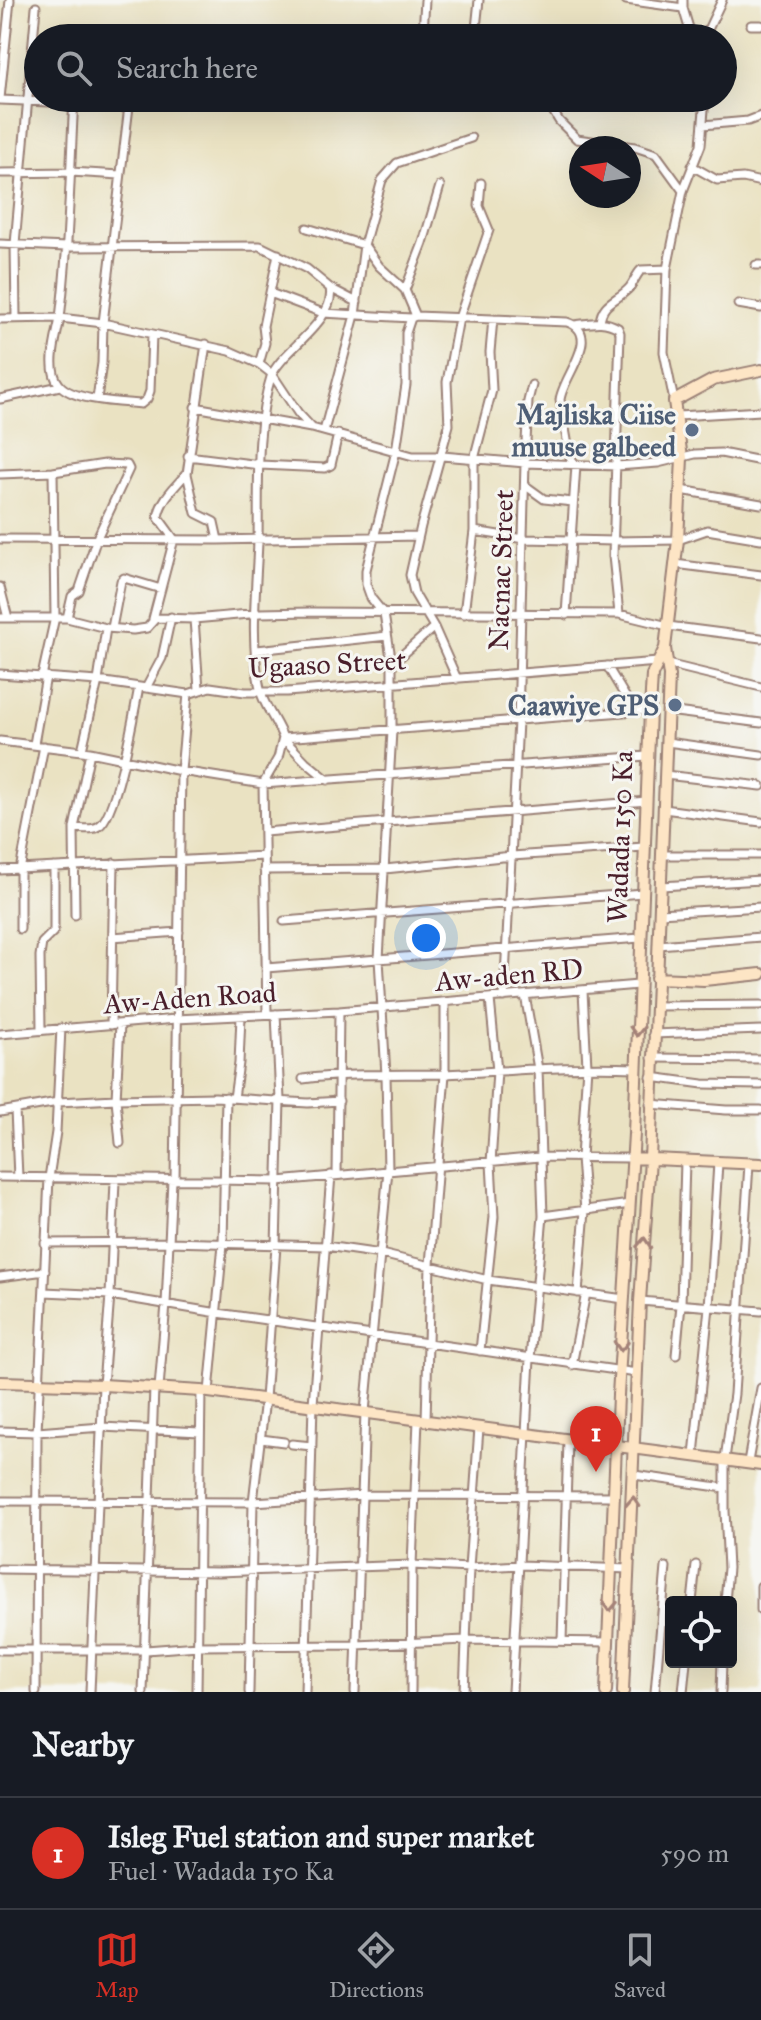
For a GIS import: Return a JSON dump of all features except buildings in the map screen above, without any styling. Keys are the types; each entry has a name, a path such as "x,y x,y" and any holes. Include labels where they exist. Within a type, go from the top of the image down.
{"street":[{"path":"10,0 0,100 24,102"},
{"path":"424,24 425,0"},
{"path":"476,24 479,0"},
{"path":"626,0 683,4 688,24"},
{"path":"711,24 722,0"},
{"path":"35,24 36,7"},
{"path":"751,25 761,25"},
{"path":"16,318 15,244 27,112"},
{"path":"60,386 55,377 54,362 66,247 74,112"},
{"path":"97,399 127,112"},
{"path":"554,112 577,139 635,147 656,154 683,191"},
{"path":"704,112 701,145 683,191 667,269 664,352 669,387 674,401 713,380 761,370"},
{"path":"703,125 748,121 761,116"},
{"path":"324,431 355,315 364,245 382,180 397,163 471,138"},
{"path":"692,166 717,180 743,178 761,182"},
{"path":"0,173 120,175"},
{"path":"457,679 434,627 423,614 410,575 449,425 447,382 459,318 489,230 479,206 481,183"},
{"path":"405,290 440,186"},
{"path":"307,228 364,245 379,266 405,290 414,317 406,333 406,385 396,451 366,570 366,584 371,598 384,614 392,664 392,731 379,959 388,1170 365,1412 355,1692"},
{"path":"0,244 66,247 260,246 307,269 330,288 357,302"},
{"path":"259,364 265,343 263,326 278,254"},
{"path":"600,322 601,311 608,302 630,287 641,270 667,269"},
{"path":"328,780 283,738 260,692 255,614 263,420 272,374 323,313 331,301 330,288"},
{"path":"270,293 323,313 567,322 575,325 600,322 618,328 613,556 619,614"},
{"path":"738,304 761,308"},
{"path":"0,319 60,318 103,323 230,351 259,364 272,374 312,428"},
{"path":"464,614 474,531 474,459 492,390 490,352 493,319"},
{"path":"566,615 576,465 570,457 560,400 561,391 583,344 582,335 575,325"},
{"path":"0,399 60,386 97,399 141,404 150,391 152,334"},
{"path":"206,344 187,474 196,513 214,522 218,540"},
{"name":"Nacnac Street","path":"504,997 520,674 525,463 528,401 532,385"},
{"name":"Wadada 150 Ka","path":"623,1692 667,742 668,711 663,663 681,490 682,458 674,401"},
{"path":"195,407 312,428 413,456 617,466 721,453 761,461"},
{"path":"678,416 761,411"},
{"path":"188,456 260,465 325,468 331,465 338,434"},
{"path":"0,474 53,472 105,464 127,465 129,469 97,538 79,591 71,599 67,618"},
{"path":"34,744 55,617 53,472"},
{"path":"174,539 158,517 159,509 187,474"},
{"path":"526,486 544,499 573,502"},
{"path":"681,490 761,504"},
{"path":"474,531 524,539 615,541 678,540 707,530 761,539"},
{"path":"0,539 218,540 418,536"},
{"path":"0,587 4,618 67,618 109,628 141,630 147,628 153,619 174,539"},
{"path":"675,564 761,575"},
{"path":"75,915 74,828 98,681 121,581 124,578 161,589"},
{"path":"153,619 255,614 619,614 668,626 761,638"},
{"path":"74,828 94,829 107,817 142,688 162,658 171,617"},
{"path":"194,619 199,689"},
{"path":"392,664 434,627"},
{"path":"257,650 387,636"},
{"name":"Wadada 150 Ka","path":"606,1692 636,1068 647,756 652,675 663,663"},
{"name":"Ugaaso Street","path":"188,694 210,687 260,692 663,663 761,687"},
{"path":"607,666 634,711"},
{"path":"0,674 98,681 188,694 181,771 176,1019 178,1097 166,1304 152,1429 143,1692"},
{"path":"283,738 650,710"},
{"path":"668,711 761,723"},
{"path":"249,1692 253,1502 271,1321 280,1100 266,968 263,784 278,758 283,738"},
{"path":"0,741 86,751 263,784 647,756"},
{"path":"667,742 761,755"},
{"path":"20,929 20,870 44,746"},
{"path":"665,775 761,786"},
{"path":"264,832 647,801"},
{"path":"664,809 761,822"},
{"path":"264,870 385,869 644,847"},
{"path":"662,855 761,855"},
{"path":"0,870 264,856"},
{"path":"114,863 112,937 120,1143"},
{"path":"41,1030 40,956 42,943 54,931 54,867"},
{"path":"661,886 761,880"},
{"path":"284,921 643,893"},
{"path":"659,913 761,907"},
{"path":"112,937 179,932"},
{"path":"658,945 761,937"},
{"path":"266,968 640,938"},
{"path":"656,978 704,980 761,974"},
{"name":"Aw-aden RD","path":"383,1008 638,985"},
{"path":"572,1365 582,1293 585,1211 581,1158 587,1066 583,991"},
{"path":"512,1692 530,1359 539,1288 543,1216 538,1069 525,995"},
{"path":"480,1351 494,1217 491,1163 497,1071 490,999"},
{"path":"411,1692 412,1565 445,1074 445,1003"},
{"path":"655,1006 761,1005"},
{"name":"Aw-Aden Road","path":"0,1034 176,1019 383,1008"},
{"path":"305,1692 313,1404 339,1101 339,1011"},
{"path":"197,1692 200,1432 218,1313 223,1182 230,1097 239,1063 241,1016"},
{"path":"36,1692 37,1432 45,1243 58,1102 61,1028"},
{"path":"653,1034 761,1030"},
{"path":"652,1058 761,1059"},
{"path":"303,1079 340,1074 445,1074 587,1066 636,1068"},
{"path":"651,1077 703,1084 761,1085"},
{"path":"0,1112 58,1102 116,1099 230,1097 308,1103 339,1101"},
{"path":"650,1104 761,1110"},
{"path":"15,1110 18,1177"},
{"path":"0,1177 278,1181 540,1157 755,1164 725,1459 728,1568 726,1596"},
{"path":"676,1355 681,1305 685,1161"},
{"path":"694,1455 709,1307 718,1163"},
{"path":"90,1692 115,1181"},
{"path":"543,1216 630,1204"},
{"path":"45,1243 326,1246 381,1254 488,1280 624,1299"},
{"path":"0,1277 45,1271"},
{"path":"44,1292 110,1295 637,1373"},
{"path":"640,1301 761,1311"},
{"path":"0,1382 205,1392 761,1465"},
{"path":"748,1462 761,1388"},
{"path":"0,1431 37,1432 102,1427 200,1432"},
{"path":"464,1692 479,1428"},
{"path":"261,1439 312,1446"},
{"path":"562,1641 568,1440"},
{"path":"634,1475 725,1488"},
{"path":"0,1501 253,1502 363,1495 614,1496"},
{"path":"0,1569 251,1572 412,1565 469,1568 520,1565 629,1569"},
{"path":"693,1596 696,1565"},
{"path":"655,1692 666,1567"},
{"path":"761,1586 761,1610"},
{"path":"0,1650 146,1650 465,1640 608,1642"},
{"path":"683,1692 685,1668"},
{"path":"721,1692 722,1668"}],"place":[{"name":"Majliska Ciise muuse galbeed","path":"692,430"},
{"name":"Caawiye GPS","path":"675,705"},
{"name":"Isleg Fuel station and super market","path":"596,1472"}]}
